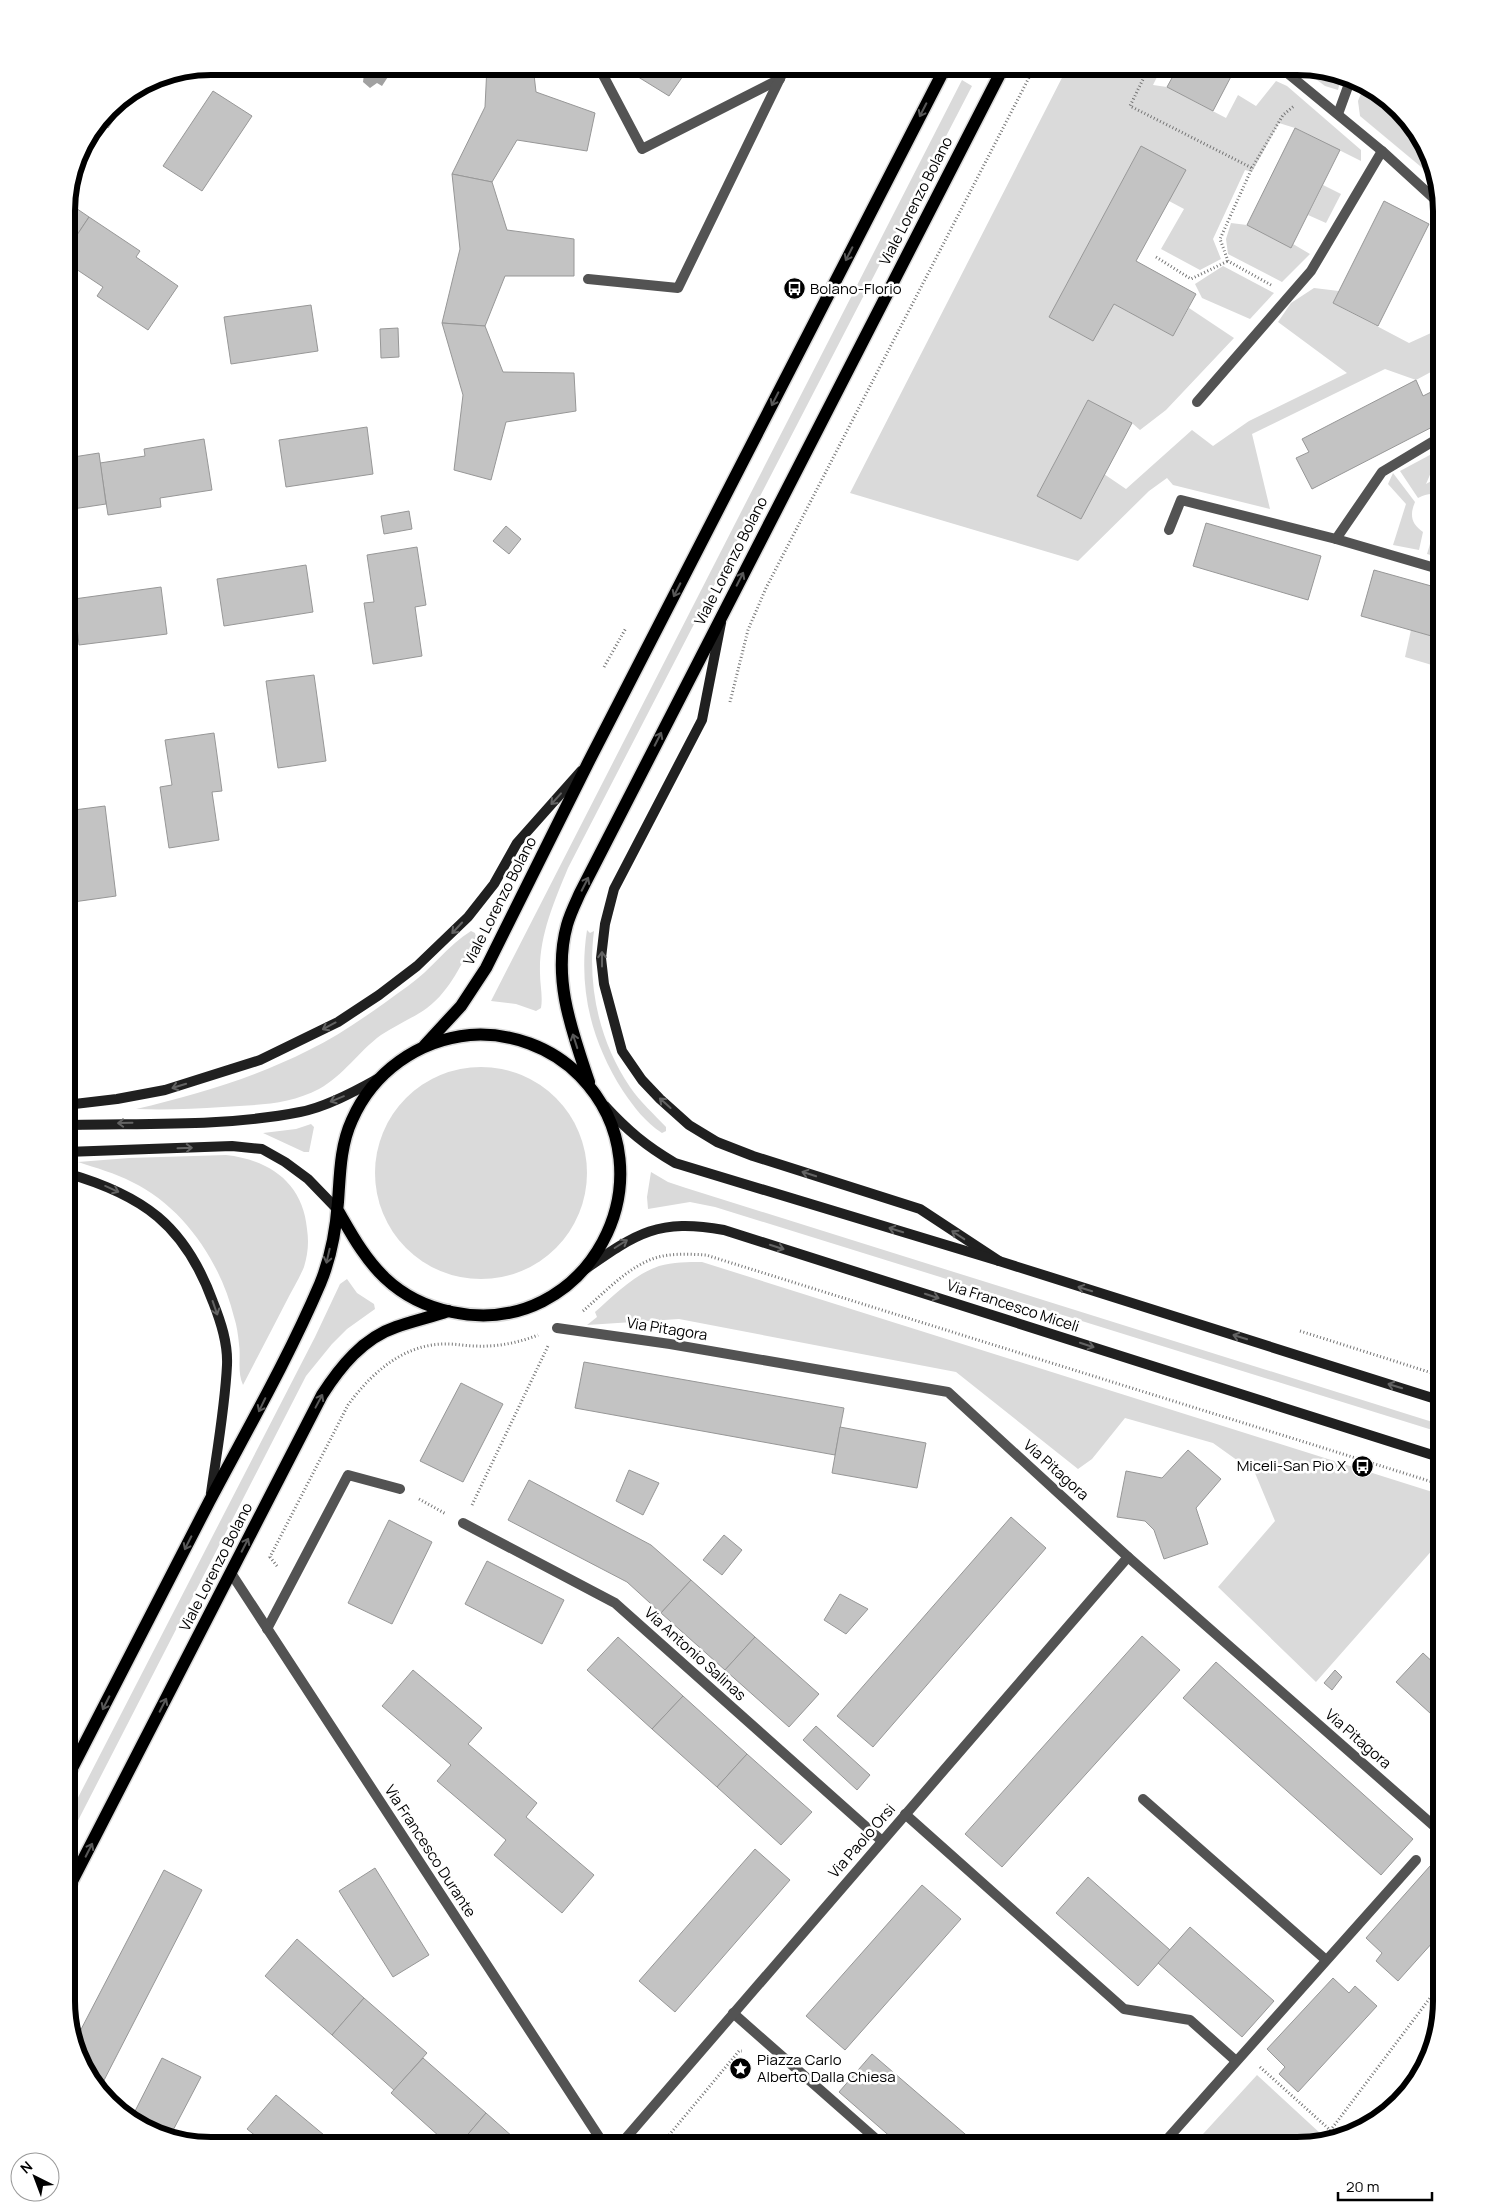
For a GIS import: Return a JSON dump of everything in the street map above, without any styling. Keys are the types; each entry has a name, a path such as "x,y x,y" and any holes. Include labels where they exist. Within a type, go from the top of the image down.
{"main road":[{"name":"Viale Lorenzo Bolano","path":"424,1047 461,1006 486,968 588,763 941,75"},
{"name":"Viale Lorenzo Bolano","path":"590,1087 571,1030 564,996 561,964 567,925 580,893 999,75"},
{"path":"724,611 702,720 614,889 605,924 601,958 604,984 622,1051 642,1080 660,1099 689,1124 717,1142 753,1156 920,1209 999,1261"},
{"path":"75,1103 117,1099 165,1090 260,1060 338,1022 379,995 417,966 468,917 494,884 517,843 588,763"},
{"path":"75,1762 210,1500 259,1411 321,1281 338,1209 345,1140 358,1106 380,1077 393,1065 424,1047 441,1040 468,1036 496,1036 514,1039 531,1044 564,1061 590,1087 600,1101 630,1133 648,1148 675,1163 999,1261 1433,1397"},
{"path":"75,1125 211,1122 302,1112 360,1089 380,1077"},
{"path":"75,1152 232,1146 262,1149 285,1162 308,1179 338,1209 362,1250 385,1278 414,1299 448,1311 484,1315 520,1310 553,1295 581,1272 603,1242 611,1226 620,1190 621,1171 615,1134 600,1101"},
{"path":"75,1176 98,1182 131,1197 158,1215 178,1237 204,1278 222,1330 227,1364 210,1500"},
{"name":"Via Francesco Miceli","path":"581,1272 625,1242 651,1230 677,1225 701,1226 724,1230 1433,1455"},
{"name":"Viale Lorenzo Bolano","path":"75,1876 322,1395 336,1373 356,1352 394,1327 448,1311"}],"street":[{"path":"603,75 642,149 780,79"},
{"path":"588,279 678,288 782,75"},
{"path":"1291,75 1382,151 1432,197"},
{"path":"1338,114 1348,85"},
{"path":"1197,402 1311,271 1382,151"},
{"path":"1336,539 1382,472 1433,441"},
{"path":"1170,530 1181,500 1336,539 1433,567"},
{"name":"Via Pitagora","path":"557,1328 670,1344 948,1392 1128,1557 1433,1824"},
{"path":"267,1629 348,1476 400,1489"},
{"name":"Via Antonio Salinas","path":"463,1523 614,1602 882,1841"},
{"name":"Via Paolo Orsi","path":"627,2137 1128,1557"},
{"name":"Via Francesco Durante","path":"231,1573 599,2137"},
{"path":"1143,1799 1326,1960"},
{"path":"905,1814 1124,2009 1190,2020 1236,2061"},
{"path":"1169,2137 1416,1860"},
{"path":"733,2013 874,2137"}],"path":[{"path":"727,712 748,630 766,588 1030,75"},
{"path":"1145,75 1130,106 1252,168"},
{"path":"1289,294 1228,261 1220,240 1252,168 1283,115 1312,93"},
{"path":"1156,258 1191,279 1228,261"},
{"path":"604,667 626,628"},
{"path":"400,1489 463,1523 557,1328"},
{"path":"1290,1328 1433,1374"},
{"path":"1328,2133 1433,1994"},
{"path":"667,2137 739,2051 748,2050"},
{"path":"1252,2073 1258,2065 1330,2130"}],"shaded area":[{"path":"364,75 389,75 382,86 377,83 370,88 363,82"},
{"path":"1063,75 1158,75 1153,85 1167,87 1226,118 1238,95 1256,106 1276,81 1287,86 1361,150 1361,161 1295,128 1279,123 1252,172 1245,170 1213,239 1221,259 1200,270 1161,249 1184,209 1169,201 1141,146 1049,317 1093,341 1114,304 1173,336 1189,308 1234,338 1166,410 1140,430 1132,423 1088,400 1037,496 1081,519 1104,474 1126,489 1192,430 1213,446 1249,421 1347,373 1278,322 1291,303 1314,288 1339,291 1333,303 1409,343 1433,332 1433,371 1416,380 1385,369 1252,434 1270,509 1173,485 1167,478 1149,491 1078,561 850,493"},
{"path":"1312,76 1340,82 1338,90 1325,86"},
{"path":"962,80 972,86 568,868 548,919 542,946 540,959 541,1008 536,1011 516,1004 491,1001"},
{"path":"1362,92 1380,103 1393,115 1415,143 1427,172 1360,116 1358,101"},
{"path":"1323,185 1341,194 1326,223 1308,215"},
{"path":"1231,223 1247,225 1291,248 1293,244 1310,254 1282,282 1228,254 1226,239"},
{"path":"1223,266 1274,293 1250,319 1202,298 1195,284"},
{"path":"1433,453 1433,468 1426,484 1433,480 1433,494 1418,498 1400,471"},
{"path":"1393,473 1415,502 1412,516 1416,526 1423,532 1419,550 1393,545 1406,504 1388,484"},
{"path":"1433,534 1433,556 1427,554"},
{"path":"1411,630 1433,636 1433,665 1405,657"},
{"path":"587,930 590,933 594,931 592,972 594,992 603,1032 610,1051 630,1087 666,1127 666,1131 662,1133 645,1119 623,1091 612,1072 595,1033 586,993 584,973"},
{"path":"471,931 475,933 476,937 443,993 422,1012 381,1035 328,1084 319,1089 296,1098 260,1105 190,1109 136,1109 202,1092 246,1077 288,1060 322,1043 360,1020 408,986"},
{"path":"471,1067 491,1067 512,1071 531,1079 556,1098 569,1114 579,1132 585,1152 587,1173 585,1194 579,1214 569,1232 556,1248 531,1267 512,1275 491,1279 471,1279 450,1275 431,1267 414,1255 399,1240 387,1223 379,1204 375,1183 375,1163 379,1142 387,1123 399,1106 414,1091 431,1079 450,1071"},
{"path":"311,1124 314,1127 309,1152 304,1152 263,1133 296,1129"},
{"path":"226,1155 257,1162 270,1168 282,1177 299,1199 308,1234 308,1248 304,1267 243,1385 240,1375 240,1349 237,1330 228,1297 210,1257 198,1239 184,1221 151,1193 119,1176 78,1162 129,1158"},
{"path":"651,1172 668,1182 686,1188 1433,1422 1433,1430 715,1207 690,1202 648,1209 647,1197"},
{"path":"702,1262 1433,1492 1433,1549 1316,1682 1218,1587 1275,1521 1255,1473 1213,1443 1125,1418 1092,1459 1078,1469 956,1372 679,1319 587,1325 597,1317 595,1312 641,1274 659,1266"},
{"path":"347,1279 357,1293 374,1304 375,1309 347,1329 306,1376 75,1826 75,1804 315,1337 340,1284"},
{"path":"1257,2075 1321,2134 1297,2137 1206,2137 1203,2134"}],"building":[{"path":"487,75 534,75 536,92 595,113 587,151 517,140 492,182 452,174 485,107"},
{"path":"635,75 684,75 669,96"},
{"path":"1174,75 1232,75 1213,111 1167,87"},
{"path":"213,91 252,116 202,191 163,166"},
{"path":"121,109 108,128 105,126"},
{"path":"1295,128 1340,150 1291,248 1247,225"},
{"path":"1141,146 1186,170 1136,261 1196,294 1173,336 1114,304 1093,341 1049,317"},
{"path":"452,174 492,182 507,230 574,239 574,276 505,276 485,326 442,323 460,249"},
{"path":"1384,201 1429,224 1378,326 1333,303"},
{"path":"75,207 89,217 75,238"},
{"path":"89,217 140,251 136,257 178,286 148,330 97,296 103,287 75,268 75,238"},
{"path":"311,305 318,351 231,364 224,317"},
{"path":"442,323 485,326 503,372 574,373 576,411 506,422 491,480 454,470 463,395"},
{"path":"398,328 399,357 381,358 380,329"},
{"path":"1416,380 1423,396 1433,391 1433,427 1312,489 1296,458 1309,452 1302,439"},
{"path":"1088,400 1132,423 1081,519 1037,496"},
{"path":"367,427 373,474 286,487 279,440"},
{"path":"204,439 212,490 160,498 161,507 108,515 100,463 145,456 144,449"},
{"path":"99,453 106,504 75,509 75,457"},
{"path":"409,511 412,529 384,534 381,516"},
{"path":"1206,523 1321,556 1308,600 1193,566"},
{"path":"506,526 521,539 509,554 493,541"},
{"path":"417,547 426,605 415,607 422,656 373,664 364,603 374,602 367,555"},
{"path":"306,565 313,612 224,626 217,579"},
{"path":"1374,570 1433,586 1433,636 1361,616"},
{"path":"161,587 167,634 79,645 75,599"},
{"path":"314,675 326,761 278,768 266,681"},
{"path":"214,733 222,791 212,792 219,840 169,848 160,787 172,785 165,740"},
{"path":"105,806 116,896 75,902 75,810"},
{"path":"584,1362 844,1408 835,1455 575,1408"},
{"path":"461,1383 503,1404 463,1482 420,1461"},
{"path":"840,1427 926,1443 917,1488 832,1473"},
{"path":"1188,1450 1221,1479 1196,1508 1208,1544 1164,1559 1154,1530 1145,1521 1117,1517 1126,1471 1162,1478"},
{"path":"629,1470 659,1483 643,1515 616,1501"},
{"path":"529,1480 651,1545 691,1580 661,1613 627,1582 508,1520"},
{"path":"1011,1517 1046,1548 873,1747 837,1716"},
{"path":"389,1520 432,1542 392,1624 348,1603"},
{"path":"724,1535 742,1550 722,1575 703,1560"},
{"path":"487,1561 564,1600 542,1644 465,1604"},
{"path":"691,1580 755,1637 725,1670 661,1613"},
{"path":"840,1594 868,1609 846,1634 824,1620"},
{"path":"1142,1636 1180,1670 1002,1867 965,1834"},
{"path":"618,1637 683,1696 652,1729 587,1670"},
{"path":"755,1637 819,1694 789,1727 725,1670"},
{"path":"1423,1653 1433,1662 1433,1716 1396,1682"},
{"path":"1216,1662 1413,1839 1381,1875 1183,1698"},
{"path":"413,1670 482,1728 468,1744 537,1803 526,1817 594,1875 562,1913 494,1855 506,1840 437,1781 451,1765 382,1706"},
{"path":"1335,1670 1342,1677 1332,1690 1324,1683"},
{"path":"683,1696 747,1754 717,1787 652,1729"},
{"path":"816,1726 870,1775 857,1790 803,1740"},
{"path":"747,1754 812,1812 781,1845 717,1787"},
{"path":"755,1849 790,1880 675,2012 639,1981"},
{"path":"1430,1866 1433,1868 1433,1942 1398,1981 1376,1961 1382,1953 1366,1938"},
{"path":"375,1868 429,1955 393,1977 339,1891"},
{"path":"164,1870 202,1890 102,2083 85,2053 79,2033"},
{"path":"1088,1877 1170,1950 1138,1986 1056,1913"},
{"path":"922,1885 961,1919 845,2050 806,2016"},
{"path":"1190,1927 1274,2001 1242,2037 1158,1963"},
{"path":"297,1939 364,1998 332,2035 265,1976"},
{"path":"1333,1978 1349,1993 1355,1986 1377,2006 1298,2092 1279,2074 1285,2067 1267,2049"},
{"path":"364,1998 427,2053 394,2090 332,2035"},
{"path":"872,2054 969,2137 891,2137 839,2092"},
{"path":"162,2058 201,2077 173,2131 159,2127 134,2113"},
{"path":"423,2058 486,2113 466,2137 440,2137 391,2093"},
{"path":"276,2095 326,2137 257,2137 247,2129"},
{"path":"486,2113 513,2137 466,2137"}],"place":[{"name":"Bolano-Florio","path":"794,289"},
{"name":"Miceli-San Pio X","path":"1362,1466"},
{"name":"Piazza Carlo Alberto Dalla Chiesa","path":"741,2069"}]}
